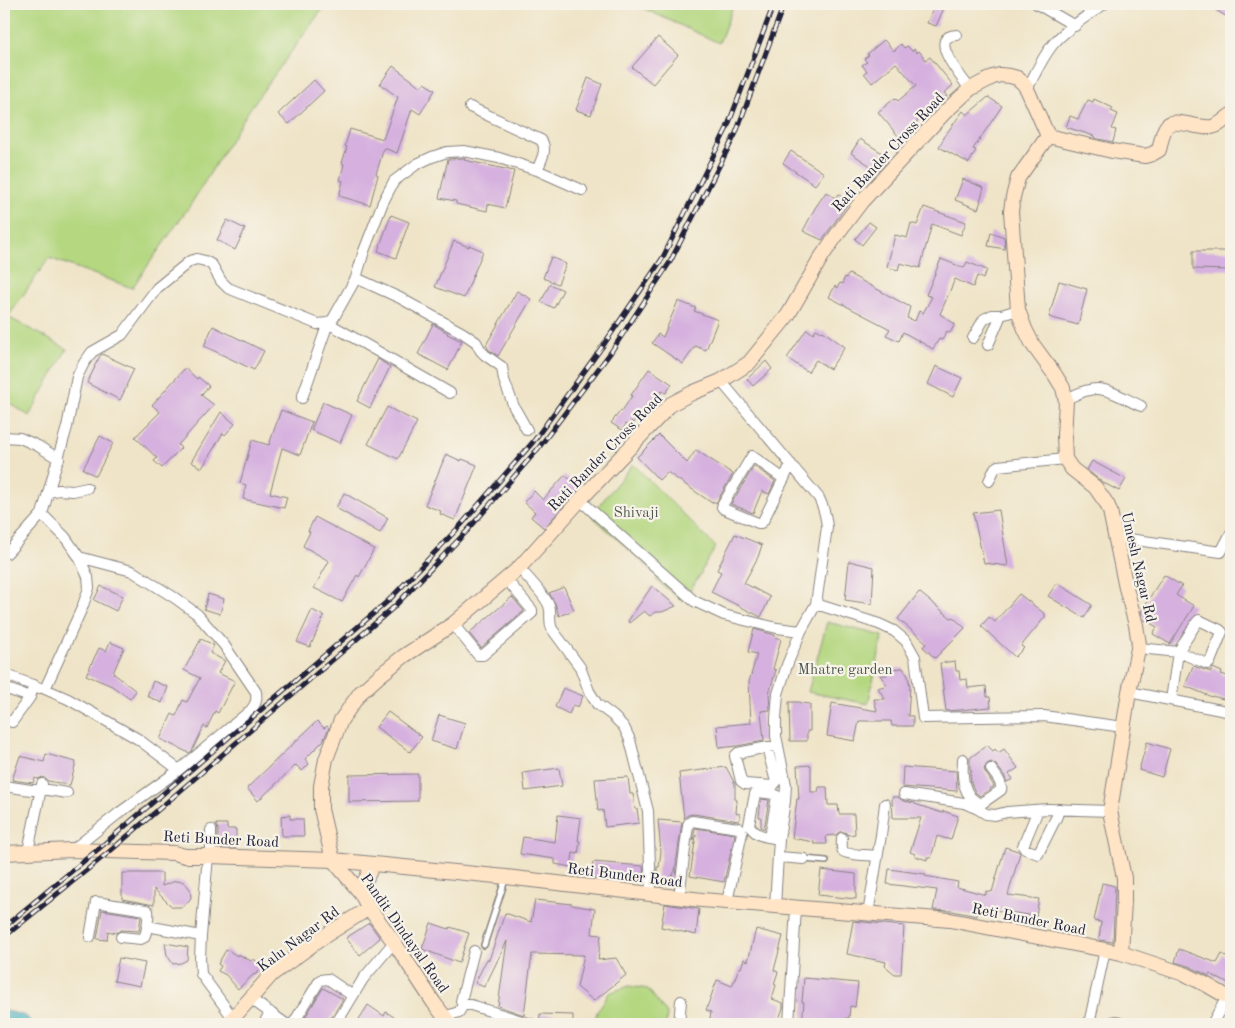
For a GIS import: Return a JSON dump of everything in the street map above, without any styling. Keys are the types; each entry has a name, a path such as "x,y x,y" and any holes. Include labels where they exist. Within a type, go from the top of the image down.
{"street":[{"path":"1036,4 1052,8 1075,26"},
{"path":"1048,136 1027,89 1048,50 1056,40 1104,4"},
{"path":"957,35 946,38 944,45 951,64 970,89"},
{"name":"Rati Bander Cross Road","path":"333,860 321,809 321,786 326,759 341,720 360,693 404,656 453,624 519,568 671,404 721,381 749,363 788,315 822,256 862,201 945,112 970,89 1000,75 1017,78 1027,89"},
{"path":"470,108 541,140 544,150 537,170"},
{"path":"1048,136 1112,151 1145,156 1159,150 1164,130 1169,123 1174,122 1205,128 1214,127 1231,115"},
{"path":"989,482 995,468 998,466 1065,459 1066,399 1063,388 1024,329 1018,310 1010,211 1018,178 1048,136"},
{"path":"302,398 328,323 333,319 356,278 383,202 394,181 417,164 432,157 447,152 464,151 498,158 537,170 582,190"},
{"path":"7,553 42,514 68,427 77,378 84,363 92,352 122,335 157,288 190,261 197,259 205,260 212,265 221,281 228,288 304,320 317,324 328,323 450,393"},
{"path":"356,278 400,298 476,342 485,355 502,367 504,380 514,407 527,430"},
{"path":"973,338 984,319 992,315 1001,315 1018,310"},
{"path":"988,345 1001,315"},
{"path":"721,381 819,498 824,508 827,528 816,604 801,631 778,694 776,736 786,785 785,801 775,838 779,857 775,906"},
{"path":"1066,399 1099,389 1108,391 1141,406"},
{"path":"4,437 20,438 38,446 58,459"},
{"path":"784,479 751,457 722,507 761,523 763,521 784,479 791,464"},
{"name":"Umesh Nagar Rd","path":"1065,459 1072,469 1095,487 1110,511 1126,588 1136,625 1139,648 1129,692 1110,811 1124,878 1120,952"},
{"path":"48,492 59,490 74,491 87,488"},
{"path":"580,500 694,601 724,615 777,628 801,631"},
{"path":"42,514 65,537 79,557 88,577 89,588 82,608 45,689"},
{"path":"1115,537 1221,552 1231,533"},
{"path":"4,860 69,853 119,813 180,770 256,704 256,692 224,645 197,614 132,572 79,557"},
{"path":"519,568 547,601 552,629 580,667 597,704 624,727 630,740 648,811 651,894"},
{"path":"453,624 478,655 483,655 532,613 532,610 506,579"},
{"path":"816,604 878,624 894,631 906,641 915,657 923,718 1044,716 1123,727"},
{"path":"1139,648 1178,652 1208,664 1222,632 1199,620 1178,652 1171,700"},
{"path":"4,674 68,699 138,739 180,770"},
{"path":"4,720 12,722 30,698 34,686"},
{"path":"4,688 30,698"},
{"path":"1129,692 1231,712"},
{"path":"767,747 776,782 775,785 743,783 736,754 738,753 767,747 778,745"},
{"path":"964,803 960,791 961,764 966,789 973,800 981,804 1002,788 1002,785 991,770"},
{"path":"4,786 30,790 42,787 48,790 67,793"},
{"path":"28,851 42,787"},
{"path":"904,794 964,803 978,808 986,814 995,815 1007,812 1038,810 1110,811"},
{"path":"988,797 995,815"},
{"path":"868,914 885,804"},
{"path":"1038,810 1023,846 1025,849 1038,854 1059,810"},
{"path":"680,897 688,825 692,821 738,828 741,831 742,834 728,902"},
{"path":"212,830 201,936 201,974 233,1021"},
{"path":"842,838 842,850 844,852 877,856"},
{"name":"Reti Bunder Road","path":"4,853 28,851 174,853 185,856 333,860 728,902 950,920 1120,952 1187,975 1229,998"},
{"path":"779,857 804,859"},
{"name":"Pandit Dindayal Road","path":"333,860 360,892 369,908 447,1020"},
{"path":"360,892 373,864"},
{"path":"90,937 94,903 97,901 146,910 149,914 145,935 141,939 121,937"},
{"name":"Kalu Nagar Rd","path":"233,1021 272,974 323,937 369,908"},
{"path":"789,1024 796,908"},
{"path":"147,926 201,936"},
{"path":"336,1024 363,979 394,942"},
{"path":"1089,1024 1105,950"},
{"path":"447,1020 459,1012 463,1005 461,1001 474,951"},
{"path":"293,1024 320,980 328,979 353,996"},
{"path":"1212,1024 1229,998"},
{"path":"251,999 286,1024"},
{"path":"679,1024 681,1001"},
{"path":"463,1005 471,1005 531,1024"},
{"path":"264,1024 270,1012"},
{"path":"1111,1024 1116,1021 1122,1024"}],"lane":[{"path":"804,859 826,861"},
{"path":"484,945 506,877"}],"green space":[{"path":"4,4 326,4 249,110 191,204 132,288 49,258 8,317 67,349 29,416 4,399"},
{"path":"634,4 734,4 719,43"},
{"name":"Shivaji","path":"633,464 716,547 683,601 656,580 658,576 591,515"},
{"name":"Mhatre garden","path":"827,622 883,636 868,704 808,692"},
{"path":"629,986 648,989 667,1014 666,1024 594,1024 597,1012 609,993"}],"water":[{"path":"4,1010 26,1016 33,1024 4,1024"}],"building":[{"path":"1205,4 1231,4 1231,19"},
{"path":"935,5 944,8 936,26 927,23"},
{"path":"658,37 678,55 653,84 632,67"},
{"path":"884,40 894,51 901,44 904,48 907,46 912,51 914,49 917,53 919,51 926,60 930,57 953,85 944,93 947,96 899,137 878,112 895,98 898,101 916,86 896,63 872,83 864,73 867,71 862,65 867,62 864,59 869,55 867,54"},
{"path":"393,66 421,87 424,83 435,90 420,114 412,109 397,153 384,148 376,174 378,175 370,205 339,196 343,181 340,180 344,164 342,163 350,129 383,139 398,97 380,84"},
{"path":"588,78 602,84 591,115 576,110"},
{"path":"314,80 324,91 289,124 278,114"},
{"path":"988,97 1002,106 973,149 976,150 969,163 939,147 963,111 967,115"},
{"path":"1094,99 1113,108 1111,111 1118,114 1112,129 1116,130 1113,142 1094,138 1094,136 1066,127 1070,116 1078,119 1088,100 1093,102"},
{"path":"860,139 890,158 878,171 851,153"},
{"path":"791,151 824,173 815,185 783,163"},
{"path":"465,158 464,160 514,171 505,208 488,204 487,211 456,204 456,201 439,198 448,159"},
{"path":"963,179 984,188 978,209 955,200"},
{"path":"826,192 835,198 838,194 849,202 822,240 803,231"},
{"path":"924,207 966,222 961,235 932,224 920,268 900,263 898,270 887,267 895,235 907,238 911,223 917,225"},
{"path":"391,215 409,222 396,258 378,251"},
{"path":"227,220 245,229 235,250 217,240"},
{"path":"869,222 876,227 862,245 855,239"},
{"path":"991,232 1004,237 1005,249 988,246"},
{"path":"454,241 483,251 464,298 435,287"},
{"path":"1193,251 1231,251 1231,270 1193,269"},
{"path":"551,257 566,264 558,284 543,278"},
{"path":"941,259 964,268 967,262 987,270 983,279 977,276 973,287 955,279 940,314 955,324 950,333 947,331 942,340 939,339 933,349 903,332 899,341 886,335 890,329 829,297 835,286 837,288 840,283 842,284 845,277 849,274 910,307 907,318 915,321 919,311 923,313 932,297 926,295"},
{"path":"1059,281 1087,289 1078,325 1049,317"},
{"path":"550,284 563,290 554,308 541,302"},
{"path":"517,291 531,299 498,356 489,350 486,345"},
{"path":"678,301 696,308 694,311 718,320 706,350 695,346 683,364 652,343 658,334 663,337"},
{"path":"433,324 447,334 462,341 448,370 418,354"},
{"path":"213,326 264,351 254,370 204,346"},
{"path":"807,329 813,334 816,329 823,331 845,347 830,369 816,360 808,372 787,358"},
{"path":"102,354 134,369 120,400 87,383"},
{"path":"378,359 390,367 370,408 357,401"},
{"path":"766,361 772,369 753,386 747,379"},
{"path":"936,366 962,378 953,397 928,384"},
{"path":"185,368 197,379 198,377 209,386 201,395 214,405 178,445 181,448 162,468 154,461 157,458 135,437 160,412 152,405"},
{"path":"649,369 672,384 666,393 662,391 648,408 645,406 633,423 631,421 628,425 626,424 622,430 611,423 622,411"},
{"path":"323,402 352,415 340,443 311,430"},
{"path":"387,407 417,422 398,459 368,444"},
{"path":"281,410 312,422 300,455 282,448 270,493 287,497 284,508 243,499 246,485 240,483 252,440 269,445"},
{"path":"221,412 235,424 225,435 223,433 202,468 191,462"},
{"path":"659,435 687,463 696,450 733,474 716,503 713,501 712,503 667,472 659,480 637,457"},
{"path":"100,436 113,443 96,476 83,469"},
{"path":"446,454 461,461 462,459 477,465 455,520 440,514 441,511 425,505"},
{"path":"1092,461 1126,479 1119,491 1102,482 1087,470"},
{"path":"754,466 775,481 769,494 762,491 753,513 731,504"},
{"path":"565,475 580,488 544,528 531,517 535,512 524,502 534,491 543,500"},
{"path":"344,493 388,518 380,533 336,508"},
{"path":"999,510 1008,566 984,563 973,513"},
{"path":"315,517 374,549 359,577 357,575 342,602 314,588 329,561 303,546"},
{"path":"735,534 762,545 758,557 744,583 770,597 761,617 711,592 721,572 717,570"},
{"path":"849,561 874,567 872,604 845,600"},
{"path":"1164,575 1182,586 1176,595 1194,606 1170,644 1153,634 1157,627 1143,619 1141,611"},
{"path":"1057,583 1092,605 1084,618 1048,596"},
{"path":"101,586 123,596 116,611 94,600"},
{"path":"652,586 676,606 662,612 655,612 650,616 644,611 629,623 628,621"},
{"path":"564,587 574,610 559,616 555,603 549,593"},
{"path":"919,592 965,628 935,658 923,647 927,643 898,619"},
{"path":"208,594 224,599 220,614 204,609"},
{"path":"1019,594 1045,614 1045,617 1021,646 1024,648 1015,657 981,626 989,617 995,622"},
{"path":"512,597 524,611 481,648 469,633"},
{"path":"312,610 324,616 310,647 297,642"},
{"path":"754,629 775,635 775,637 781,639 773,669 776,670 769,693 770,710 761,711 764,741 719,748 717,726 751,723 749,682 757,654 748,652"},
{"path":"201,639 214,645 210,653 225,661 218,673 235,681 218,713 215,711 207,728 204,726 192,751 189,753 160,739 172,714 176,716 183,700 187,702 200,678 184,670"},
{"path":"110,642 124,648 113,673 136,691 130,699 112,686 86,675 99,648 106,651"},
{"path":"955,661 956,671 959,671 960,680 967,679 968,688 986,686 987,697 990,697 991,707 946,711 940,663"},
{"path":"1193,666 1211,672 1213,668 1222,672 1221,674 1231,677 1231,701 1212,697 1185,686"},
{"path":"903,668 908,676 910,686 908,716 913,716 913,726 892,726 891,721 859,721 855,741 827,736 832,703 877,711 874,699 885,699 878,688 887,685 880,675 887,675 888,669"},
{"path":"153,681 168,687 162,703 147,696"},
{"path":"563,688 583,696 578,707 573,705 569,714 555,707"},
{"path":"789,702 810,704 810,731 807,731 807,741 790,741"},
{"path":"388,712 422,737 410,752 376,727"},
{"path":"439,715 465,723 457,749 431,741"},
{"path":"317,721 324,728 327,726 329,728 323,741 305,759 309,764 302,771 296,765 258,801 247,788"},
{"path":"1147,742 1170,749 1162,777 1139,770"},
{"path":"987,745 998,753 1004,749 1018,768 1009,774 1013,779 1007,782 996,765 991,762 987,764 984,770 994,786 980,796 975,792 971,783 970,758"},
{"path":"46,754 76,762 70,785 48,781 43,777 35,778 33,783 12,780 20,756 44,762"},
{"path":"811,765 811,792 818,792 819,787 827,787 828,805 838,805 839,814 854,814 855,834 848,835 845,832 839,832 836,835 826,836 827,844 814,844 814,842 792,838 797,799 799,799 797,766"},
{"path":"726,767 735,784 736,813 740,814 739,821 693,814 684,818 679,773"},
{"path":"903,767 956,771 957,791 902,787"},
{"path":"559,768 562,786 525,791 523,773"},
{"path":"418,774 418,801 349,802 349,775"},
{"path":"628,777 630,794 633,794 639,823 605,827 603,810 598,811 595,779"},
{"path":"892,797 898,797 903,801 958,816 951,840 937,836 931,858 927,857 927,860 915,856 915,854 910,852 921,818 893,818"},
{"path":"761,799 769,800 764,829 761,827 761,817 759,817"},
{"path":"290,815 290,819 303,819 304,836 282,836 281,816"},
{"path":"558,815 581,818 578,854 573,853 571,867 555,864 555,859 520,854 523,837 555,842"},
{"path":"658,820 682,822 675,871 669,882 657,882 657,867 659,867 661,852"},
{"path":"216,824 227,824 227,829 236,829 236,848 218,848"},
{"path":"695,828 735,834 724,882 690,876 696,835 693,841"},
{"path":"1005,847 1020,853 1008,895 1039,899 1036,916 979,908 977,916 952,911 933,910 937,890 887,884 889,869 925,874 925,876 958,882 957,887 986,895 986,891 992,892"},
{"path":"593,862 643,866 644,881 611,881 591,878"},
{"path":"821,870 856,874 856,899 818,895"},
{"path":"122,873 162,873 162,886 176,881 184,882 190,889 191,898 181,907 173,907 154,889 154,905 122,899"},
{"path":"1102,883 1115,886 1113,942 1099,940 1101,922 1094,921"},
{"path":"535,900 572,904 595,909 592,934 601,935 598,960 616,958 626,975 594,1001 577,987 584,955 532,954 524,1015 498,1006 507,941 484,987 475,983 487,959 489,960 505,913 531,922"},
{"path":"665,904 699,909 696,935 661,927"},
{"path":"102,910 141,916 139,931 121,930 116,933 108,931 107,940 97,939"},
{"path":"853,921 904,926 901,974 895,974 885,966 886,962 847,954"},
{"path":"369,923 380,938 360,955 346,938"},
{"path":"431,923 469,933 459,963 422,949"},
{"path":"756,929 783,936 774,970 778,972 772,999 783,1003 777,1024 709,1024 711,1012 706,1010 717,980 732,986 744,959 748,961"},
{"path":"165,943 188,947 187,960 173,964 167,955"},
{"path":"1179,949 1217,963 1222,954 1231,959 1231,985 1210,974 1209,976 1175,962"},
{"path":"226,950 251,961 254,959 262,968 238,989 226,975 218,971 221,966 218,964"},
{"path":"119,958 145,963 140,986 114,981"},
{"path":"804,978 858,983 855,1007 850,1006 849,1018 845,1018 844,1024 802,1024"},
{"path":"323,988 343,999 329,1024 301,1024"},
{"path":"368,1005 384,1016 386,1012 405,1024 356,1024"},
{"path":"540,1014 573,1015 573,1024 539,1024"}],"railway":[{"path":"4,927 96,851 388,601 461,525 533,442 602,347 662,259 727,128 774,4"},
{"path":"4,937 109,852 394,607 467,531 537,450 611,352 670,262 736,133 784,4"}]}
